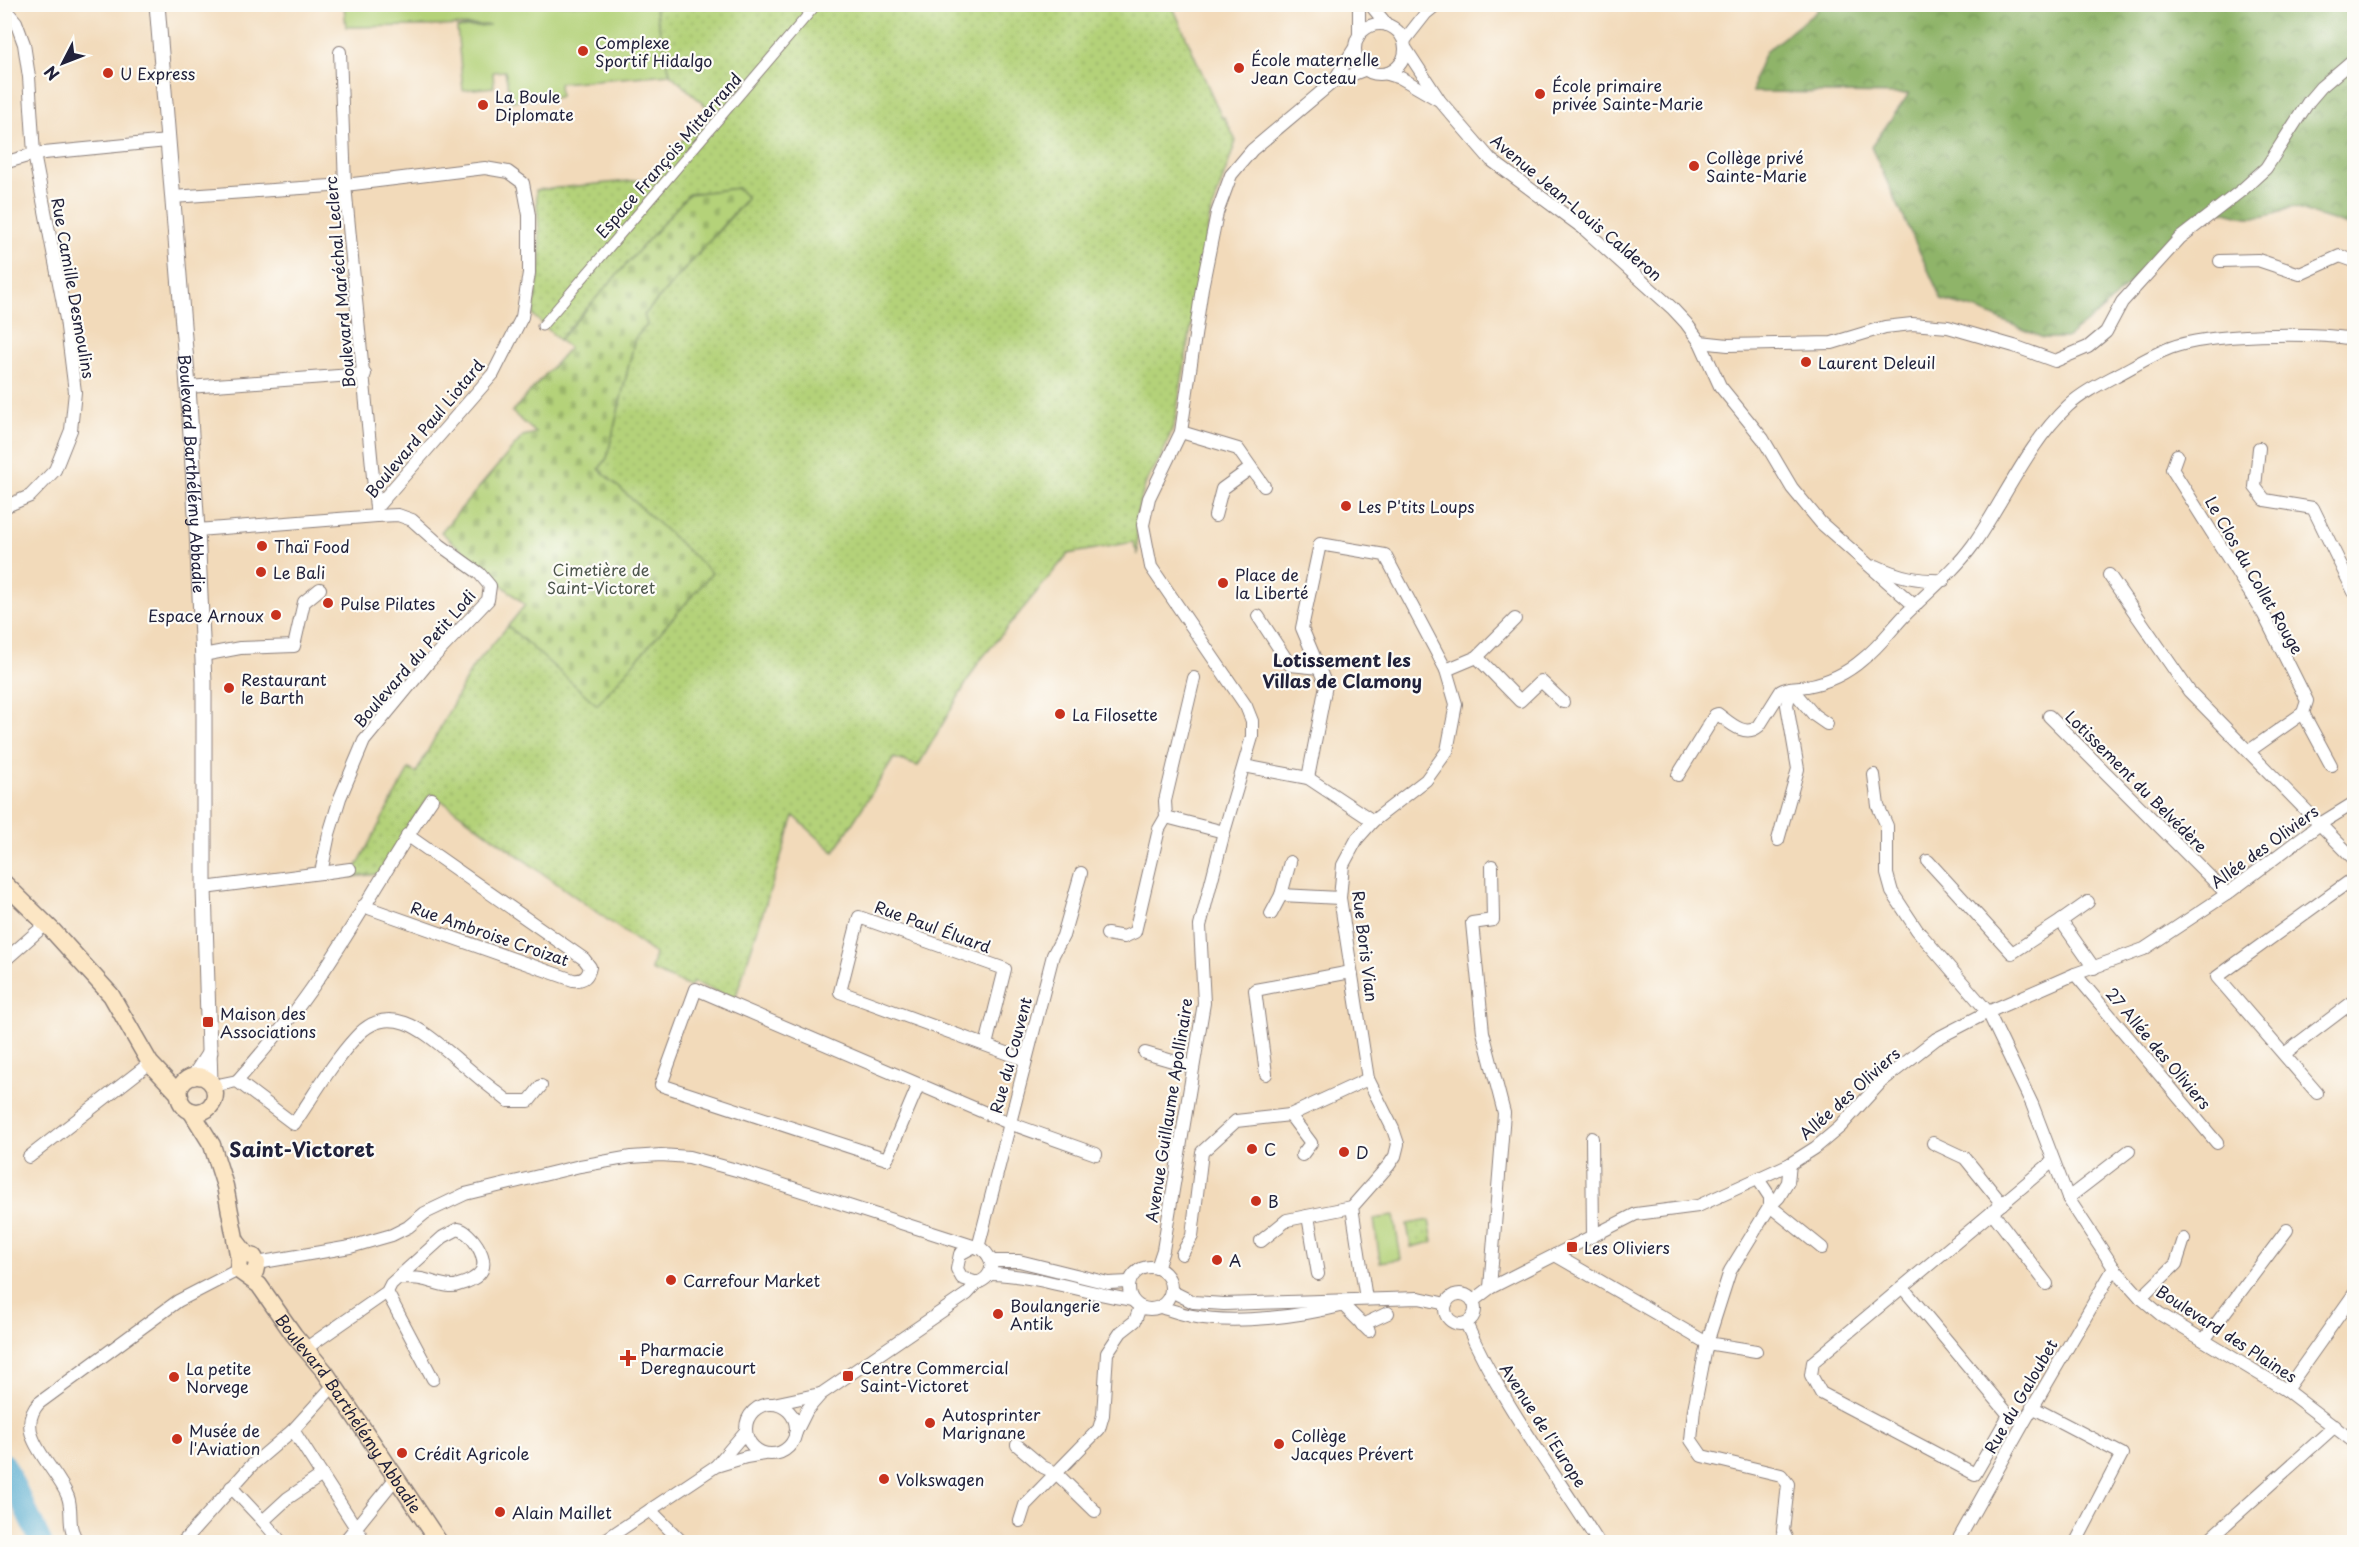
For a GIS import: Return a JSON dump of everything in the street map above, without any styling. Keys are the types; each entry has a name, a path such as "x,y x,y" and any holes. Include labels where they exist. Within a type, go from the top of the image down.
{"main road":[{"path":"4,883 46,924 111,995 155,1068 197,1084"},
{"name":"Boulevard Barthélémy Abbadie","path":"212,1145 212,1105 215,1096 197,1084 183,1105 191,1111 212,1145 225,1186 235,1240 249,1269 304,1349 334,1385 439,1542"},
{"path":"191,1111 202,1112 212,1105"}],"street":[{"name":"Boulevard Barthélémy Abbadie","path":"158,4 188,387 203,655 204,888 210,1052 197,1084"},
{"name":"Espace François Mitterrand","path":"542,326 817,4"},
{"path":"1359,4 1359,34 1354,49 1359,64 1365,70"},
{"name":"Avenue Jean-Louis Calderon","path":"1370,4 1405,45 1440,101 1491,160 1603,246 1672,308 1700,342 1720,386 1763,439 1792,488 1821,523 1868,562 1915,606"},
{"path":"1388,74 1401,64 1405,45 1426,13 1437,4"},
{"name":"Rue Camille Desmoulins","path":"4,8 16,22 24,44 29,77 33,154 66,319 75,392 71,430 55,470 30,496 4,507"},
{"path":"1359,34 1371,25 1391,27 1426,13"},
{"name":"Avenue Guillaume Apollinaire","path":"1158,1268 1163,1250 1204,1003 1200,926 1244,766 1252,721 1246,706 1150,567 1143,525 1149,498 1181,432 1202,288 1217,213 1231,175 1252,150 1333,82 1354,49"},
{"name":"Boulevard Maréchal Leclerc","path":"340,52 345,185 365,374 376,512"},
{"path":"1700,342 1728,345 1832,343 1885,327 1912,324 1948,327 2014,346 2055,361 2088,347 2106,332 2122,302 2180,238 2242,190 2266,168 2309,101 2321,87 2355,59"},
{"name":"Avenue Jean-Louis Calderon","path":"1365,70 1372,74 1388,74 1401,78 1440,101"},
{"name":"Avenue Guillaume Apollinaire","path":"1333,82 1365,70"},
{"path":"4,163 33,154 167,141"},
{"name":"Boulevard Paul Liotard","path":"173,197 345,185 485,168 508,172 523,183 529,216 529,273 522,316 496,368 376,512 197,530"},
{"path":"2220,261 2258,260 2300,274 2340,256 2355,261"},
{"path":"1678,775 1715,715 1718,714 1742,730 1754,730 1759,726 1781,691 1821,683 1845,673 1878,646 1915,606 1944,580 1974,543 2012,479 2046,431 2067,406 2086,392 2171,348 2202,341 2328,335 2355,339"},
{"path":"188,387 365,374"},
{"path":"1181,432 1238,449 1264,486"},
{"path":"2259,448 2255,487 2265,500 2313,508 2355,592"},
{"name":"Le Clos du Collet Rouge","path":"2177,455 2172,469 2264,615 2307,701 2303,713 2331,765"},
{"path":"1215,516 1222,489 1251,468"},
{"name":"Boulevard du Petit Lodi","path":"321,873 329,834 340,798 364,741 429,662 484,606 490,593 490,586 479,573 412,520 398,515 376,512"},
{"name":"Rue Boris Vian","path":"1320,668 1302,628 1320,544 1385,555 1446,670 1456,704 1448,751 1426,780 1373,821 1357,839 1343,865 1340,898 1368,1079 1398,1144 1395,1156 1389,1165 1352,1207"},
{"name":"Avenue Jean-Louis Calderon","path":"1868,562 1906,578 1926,581 1944,580"},
{"path":"2109,575 2189,691 2355,859"},
{"path":"203,655 240,648 294,646 304,602 320,589"},
{"path":"1258,616 1290,665 1320,668 1326,685 1308,778"},
{"path":"1446,670 1477,657 1515,619"},
{"path":"1477,657 1520,701 1541,681 1563,702"},
{"path":"1107,934 1124,938 1136,932 1159,829 1167,816 1164,801 1194,678"},
{"path":"1791,688 1814,715 1827,724"},
{"path":"1778,840 1798,769 1787,705 1791,688"},
{"path":"2249,751 2303,713"},
{"name":"Lotissement du Belvédère","path":"2049,716 2227,894"},
{"path":"1244,766 1308,778 1373,821"},
{"name":"Boulevard des Plaines","path":"1874,775 1878,806 1887,826 1887,874 1892,892 1917,930 1988,1012 2032,1104 2068,1198 2114,1268 2141,1298 2160,1314 2286,1390 2355,1442"},
{"path":"237,1081 267,1047 313,987 407,835 432,799"},
{"name":"Allée des Oliviers","path":"1473,1301 1490,1288 1636,1214 1698,1206 1790,1164 1815,1148 1840,1127 1882,1081 1927,1046 1988,1012 2144,949 2227,894 2320,824 2355,803"},
{"path":"1167,816 1224,832"},
{"name":"Rue Ambroise Croizat","path":"363,906 573,980 584,979 587,975 590,967 584,959 407,835"},
{"path":"1928,861 2012,953 2088,902"},
{"path":"1271,914 1281,895 1290,862"},
{"path":"1490,1288 1504,1113 1483,1032 1472,923 1493,920 1492,866"},
{"path":"204,888 350,869"},
{"name":"Rue du Couvent","path":"975,1247 1053,955 1063,936 1081,873"},
{"path":"2318,1093 2217,977 2355,878"},
{"path":"1281,895 1340,898"},
{"name":"Rue Paul Éluard","path":"986,1046 1005,969 859,917 840,992 986,1046 1026,1060"},
{"path":"2061,921 2085,971 2221,1141"},
{"path":"4,961 46,924"},
{"path":"1266,1074 1255,990 1351,972"},
{"path":"918,1086 887,1159 661,1085 696,989 918,1086 1096,1155"},
{"path":"2284,1054 2355,1001"},
{"path":"197,1084 237,1081 294,1124 357,1036 371,1024 384,1019 404,1022 426,1034 508,1101 529,1101 541,1086"},
{"path":"1145,1053 1193,1067"},
{"path":"33,1157 155,1068"},
{"path":"1182,1254 1191,1236 1202,1152 1236,1121 1290,1115 1368,1079"},
{"path":"1290,1115 1311,1143 1302,1155"},
{"path":"1592,1138 1593,1236"},
{"path":"1934,1143 1965,1158 2047,1284"},
{"path":"2068,1198 2129,1152"},
{"path":"79,1542 71,1530 69,1500 61,1482 31,1437 28,1424 31,1412 39,1403 178,1301 249,1269 350,1247 392,1235 408,1227 425,1213 473,1192 580,1166 631,1157 661,1155 689,1157 975,1247 987,1252 991,1267"},
{"path":"2009,1415 1975,1474 1821,1393 1811,1376 1813,1362 2053,1161"},
{"path":"1788,1542 1782,1532 1788,1484 1781,1475 1702,1456 1691,1440 1694,1409 1707,1343 1730,1271 1770,1206 1788,1182 1790,1164"},
{"path":"1758,1179 1770,1197 1770,1206"},
{"path":"1770,1206 1822,1248"},
{"path":"1262,1241 1287,1220 1352,1207 1366,1299"},
{"path":"1308,1216 1318,1274"},
{"path":"304,1349 387,1292 398,1278 443,1237 458,1229 462,1230 477,1245 483,1264 481,1273 456,1287 420,1278 398,1278"},
{"path":"2204,1340 2287,1230"},
{"path":"946,1239 957,1259 957,1269 962,1278 977,1282"},
{"path":"2141,1298 2176,1264 2184,1239"},
{"path":"957,1259 963,1251 975,1247"},
{"path":"1555,1255 1707,1343 1756,1351"},
{"path":"602,1542 717,1466 746,1457 772,1455 788,1448 807,1410 821,1394 968,1294 991,1267 1019,1261 1108,1283 1129,1282"},
{"path":"991,1267 1136,1303 1147,1309 1160,1306 1169,1298 1171,1291 1168,1277 1158,1268 1143,1267 1132,1275 1128,1289 1136,1303 1135,1320 1121,1332 1107,1353 1103,1415 1099,1429 1025,1505 1020,1521"},
{"name":"Rue du Galoubet","path":"1961,1541 2032,1407 2114,1268"},
{"path":"951,1305 962,1278"},
{"path":"1903,1288 2009,1415 2023,1424"},
{"path":"1171,1291 1193,1302 1224,1304 1419,1298 1446,1304"},
{"path":"387,1292 433,1378"},
{"path":"1456,1294 1466,1294 1473,1301 1475,1313 1466,1323 1452,1322 1446,1314 1446,1304 1456,1294"},
{"path":"2286,1390 2355,1294"},
{"path":"1160,1306 1191,1316 1223,1319 1293,1316 1366,1299"},
{"path":"1343,1305 1366,1328 1391,1315 1386,1299"},
{"name":"Avenue de l'Europe","path":"1466,1323 1480,1356 1598,1542"},
{"path":"183,1542 252,1465 293,1430 334,1385"},
{"path":"772,1404 821,1394"},
{"path":"764,1454 751,1446 745,1432 746,1423 753,1411 765,1404 779,1405 791,1414 796,1427 795,1434"},
{"path":"2032,1407 2121,1454 2076,1542"},
{"path":"2206,1542 2335,1426"},
{"path":"293,1430 366,1542"},
{"path":"717,1466 745,1432"},
{"path":"1017,1445 1043,1467 1056,1473 1095,1511"},
{"path":"263,1521 288,1498 322,1475"},
{"path":"344,1542 395,1479"},
{"path":"231,1487 281,1542"},
{"path":"650,1510 682,1542"}],"green space":[{"name":"Complexe Sportif Hidalgo","path":"344,5 654,5 670,74 559,83 560,97 511,101 505,71 493,72 494,87 463,90 457,28 490,25 346,27"},
{"path":"654,5 1172,5 1222,118 1224,117 1236,141 1210,216 1175,421 1162,456 1146,482 1136,516 1138,555 1133,542 1068,554 978,663 918,766 894,758 834,852 794,816 735,999 693,982 690,987 651,970 655,954 431,793 378,874 351,877 409,769 416,773 472,668 508,626 597,704 599,469 607,458 635,338 647,325 644,315 747,199 738,188 689,194 559,340 533,315 541,261 536,190 649,179 709,109 670,74"},
{"path":"1820,5 2354,5 2354,227 2291,207 2269,215 2250,217 2209,206 2100,312 2066,338 2043,338 1981,311 1942,300 1871,147 1909,94 1753,92 1754,79 1765,52 1816,12"},
{"name":"Cimetière de Saint-Victoret","path":"738,188 747,198 644,315 647,325 635,338 607,458 599,469 712,573 597,705 508,626 525,605 441,532 523,436 536,433 512,412 569,348 559,340 689,194"},
{"path":"1394,1216 1401,1259 1380,1262 1374,1219"},
{"path":"1429,1220 1433,1242 1411,1247 1407,1224"}],"waterway":[{"path":"4,1464 41,1542"}],"place":[{"name":"Complexe Sportif Hidalgo","path":"583,51"},
{"name":"École maternelle Jean Cocteau","path":"1239,68"},
{"name":"U Express","path":"108,73"},
{"name":"École primaire privée Sainte-Marie","path":"1540,94"},
{"name":"La Boule Diplomate","path":"483,105"},
{"name":"Collège privé Sainte-Marie","path":"1694,166"},
{"name":"Laurent Deleuil","path":"1806,362"},
{"name":"Les P'tits Loups","path":"1346,506"},
{"name":"Thaï Food","path":"262,546"},
{"name":"Le Bali","path":"261,572"},
{"name":"Place de la Liberté","path":"1223,583"},
{"name":"Pulse Pilates","path":"328,603"},
{"name":"Espace Arnoux","path":"276,615"},
{"name":"Restaurant le Barth","path":"229,688"},
{"name":"La Filosette","path":"1060,714"},
{"name":"Maison des Associations","path":"208,1022"},
{"name":"C","path":"1252,1149"},
{"name":"D","path":"1344,1152"},
{"name":"B","path":"1256,1201"},
{"name":"Les Oliviers","path":"1572,1247"},
{"name":"A","path":"1217,1260"},
{"name":"Carrefour Market","path":"671,1280"},
{"name":"Boulangerie Antik","path":"998,1314"},
{"name":"Pharmacie Deregnaucourt","path":"628,1358"},
{"name":"Centre Commercial Saint-Victoret","path":"848,1376"},
{"name":"La petite Norvege","path":"174,1377"},
{"name":"Autosprinter Marignane","path":"930,1423"},
{"name":"Musée de l'Aviation","path":"177,1439"},
{"name":"Collège Jacques Prévert","path":"1279,1444"},
{"name":"Crédit Agricole","path":"402,1453"},
{"name":"Volkswagen","path":"884,1479"},
{"name":"Alain Maillet","path":"500,1512"}],"district":[{"name":"Lotissement les Villas de Clamony","path":"1342,669"},
{"name":"Saint-Victoret","path":"302,1149"}]}
